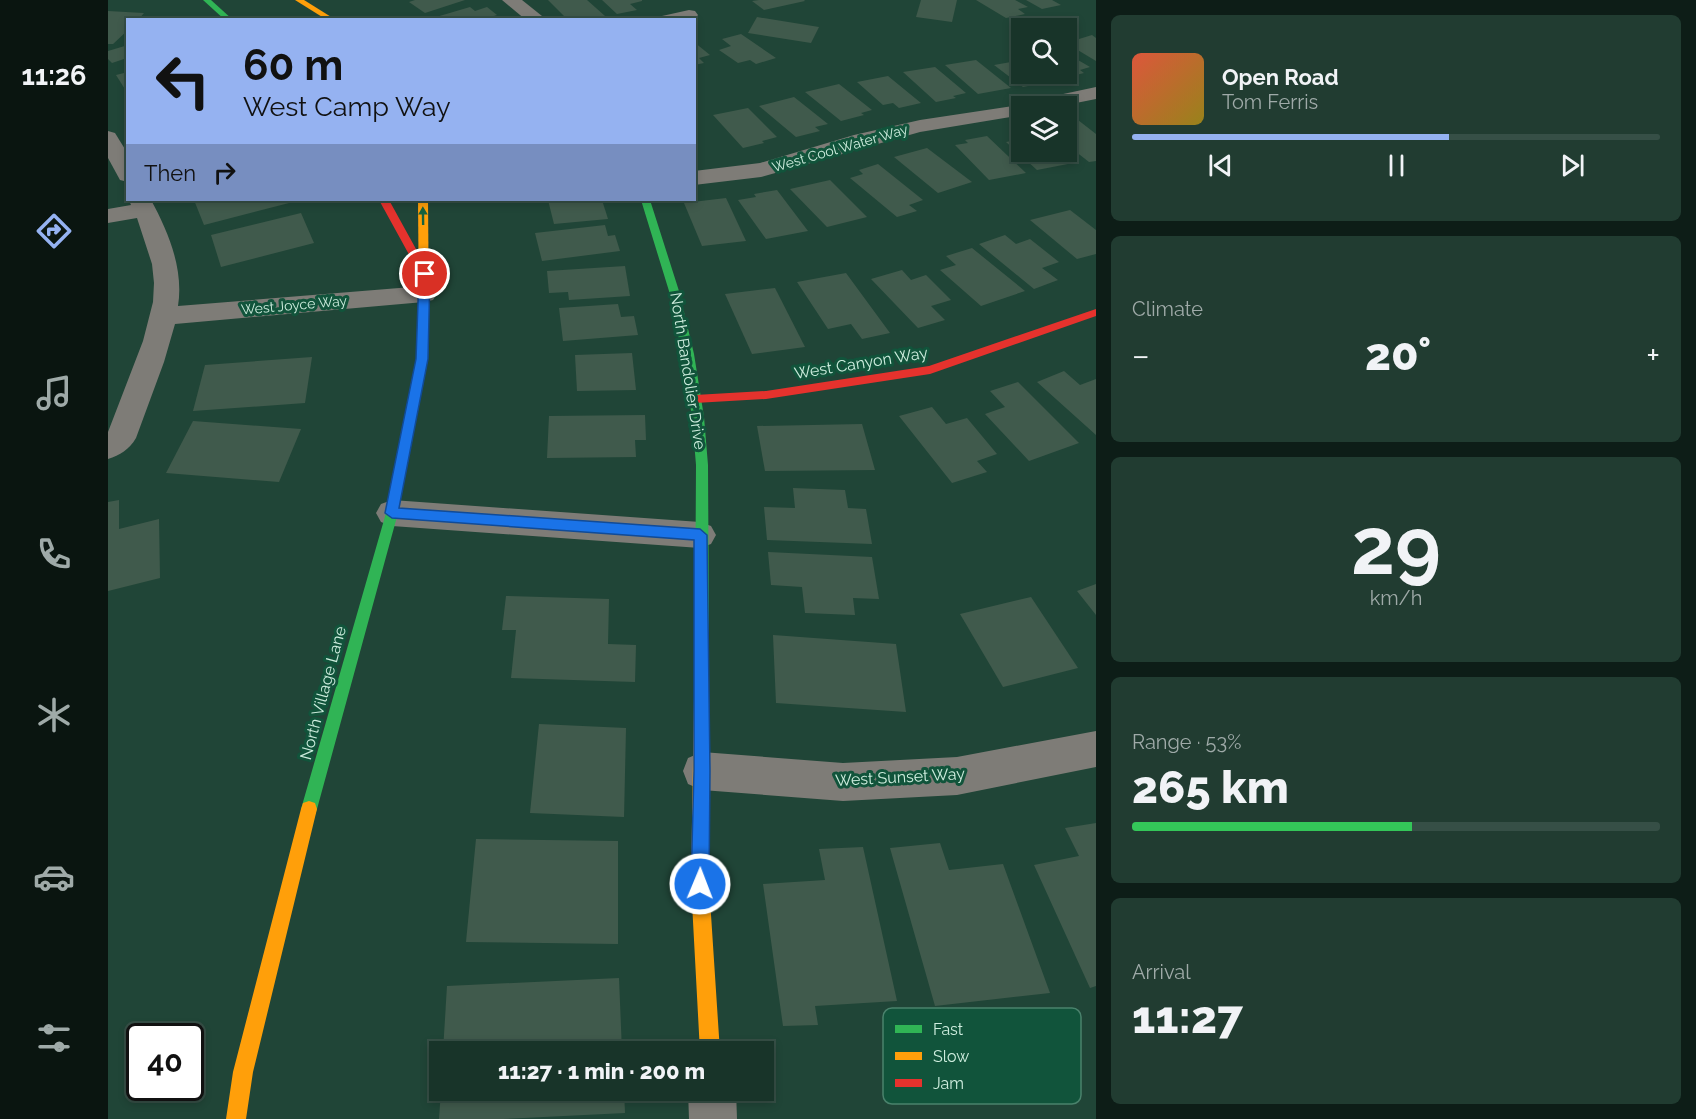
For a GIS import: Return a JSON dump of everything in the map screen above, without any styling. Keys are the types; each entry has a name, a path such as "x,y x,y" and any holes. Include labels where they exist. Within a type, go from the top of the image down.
{"street":[{"path":"207,0 228,18"},
{"path":"299,0 330,18"},
{"path":"511,0 535,18"},
{"path":"676,18 689,15"},
{"path":"1077,97 1096,93"},
{"name":"West Cool Water Way","path":"696,178 761,170 862,140 920,126 1011,111"},
{"path":"111,128 126,169"},
{"path":"384,201 424,284"},
{"name":"North Village Lane","path":"236,1119 243,1072 294,863 392,513 422,359 423,201"},
{"name":"North Bandolier Drive","path":"645,201 673,278 702,451 700,884 709,1041"},
{"path":"108,216 143,204 156,237 167,281 165,316 121,438 108,448"},
{"name":"West Joyce Way","path":"165,316 424,284"},
{"name":"West Canyon Way","path":"695,399 766,395 930,370 1096,312"},
{"path":"392,513 700,535"},
{"name":"West Sunset Way","path":"702,771 843,782 957,776 1096,750"},
{"path":"712,1101 713,1119"}],"building":[{"path":"465,0 425,13 409,2"},
{"path":"548,0 587,0 605,16 596,18 566,18"},
{"path":"602,0 642,1 630,4 637,10 617,14"},
{"path":"921,0 957,0 952,22 916,17"},
{"path":"976,0 1015,0 1028,7 1018,9 1025,14 1006,18"},
{"path":"1026,0 1052,0 1061,5 1042,9"},
{"path":"752,1 805,1 764,10"},
{"path":"470,7 475,11 487,7 497,15 487,18 433,18"},
{"path":"108,11 144,13 140,18 126,18 126,32 113,44 108,44"},
{"path":"757,17 819,27 811,43 748,33"},
{"path":"741,34 776,58 756,64 750,60 738,63 719,50 731,46 722,39"},
{"path":"1092,35 1096,38 1096,61 1077,50 1077,40"},
{"path":"696,44 710,55 699,58 704,63 696,65"},
{"path":"126,46 126,60 124,59 112,63 108,59 108,51"},
{"path":"1077,59 1090,67 1080,70 1084,73 1077,75"},
{"path":"976,60 1011,88 978,94 945,65"},
{"path":"1011,62 1011,78 994,65"},
{"path":"935,67 966,93 953,96 956,98 936,102 903,72"},
{"path":"126,72 126,91 116,75"},
{"path":"888,76 921,103 899,108 893,103 883,105 857,82"},
{"path":"839,84 872,110 861,113 864,115 841,121 805,92"},
{"path":"1019,84 1038,84 1023,87"},
{"path":"794,97 828,124 815,127 820,131 796,137 759,106"},
{"path":"748,108 777,137 743,148 713,115"},
{"path":"1077,120 1096,134 1096,161 1089,162 1077,153"},
{"path":"987,136 1011,159 1011,162 1014,162 1026,173 989,180 955,145 968,143 965,140"},
{"path":"927,148 972,182 938,193 894,157"},
{"path":"1028,162 1073,163 1037,170"},
{"path":"878,164 923,200 909,205 917,211 897,217 850,178 863,174 859,170"},
{"path":"830,180 867,217 827,227 790,189"},
{"path":"777,190 808,231 766,239 738,200 756,197 754,194"},
{"path":"726,198 746,241 702,246 684,203"},
{"path":"194,201 293,202 204,225"},
{"path":"548,201 602,201 608,219 554,224"},
{"path":"1070,210 1096,230 1096,254 1077,259 1030,220"},
{"path":"301,213 314,243 221,267 211,235"},
{"path":"605,225 608,236 615,235 620,251 542,261 535,233"},
{"path":"1005,235 1016,244 1030,239 1059,262 1042,268 1058,280 1034,289 979,244"},
{"path":"972,248 1025,291 981,306 940,270 956,265 946,256"},
{"path":"625,266 630,296 569,300 568,292 549,293 547,271"},
{"path":"902,270 911,280 926,275 951,300 931,306 945,320 918,328 871,279"},
{"path":"846,273 890,333 862,339 851,324 828,329 797,282"},
{"path":"775,288 805,347 752,354 725,294"},
{"path":"618,304 621,317 634,316 638,335 563,341 559,308"},
{"path":"632,353 636,390 577,391 575,355"},
{"path":"312,357 305,403 193,411 205,365"},
{"path":"1064,371 1080,385 1096,379 1096,435 1037,382"},
{"path":"1018,382 1079,443 1029,461 985,414 1005,407 990,391"},
{"path":"932,407 946,424 967,418 997,454 977,461 987,472 952,483 899,416"},
{"path":"645,415 646,440 635,440 636,457 547,458 549,416"},
{"path":"193,421 301,429 279,482 166,473"},
{"path":"862,424 875,470 765,471 757,426"},
{"path":"793,488 845,490 848,508 866,509 872,544 767,540 764,507 795,508"},
{"path":"119,500 119,529 159,519 160,578 108,591 108,502"},
{"path":"768,552 872,557 879,599 853,598 855,615 805,613 802,587 771,585"},
{"path":"1096,584 1096,615 1077,591"},
{"path":"506,596 609,599 608,644 636,645 635,682 511,678 516,630 502,630"},
{"path":"1031,597 1078,668 1003,687 960,614"},
{"path":"773,635 896,644 906,712 776,703"},
{"path":"539,724 626,728 624,817 530,813"},
{"path":"1096,823 1096,986 1090,988 1034,865 1079,856 1065,828"},
{"path":"476,839 618,841 618,944 466,942"},
{"path":"940,843 949,870 1003,864 1050,993 935,1006 890,848"},
{"path":"863,847 897,1001 815,1006 818,1025 783,1026 763,884 825,880 819,849"},
{"path":"619,978 622,1041 444,1041 447,986"},
{"path":"440,1101 624,1101 625,1113 503,1119 439,1119"}],"traffic: fast":[{"path":"207,0 228,18"},
{"path":"645,201 666,260 682,322 698,417 702,465 702,636"},
{"path":"309,809 392,513 422,359 424,316"}],"traffic: slow":[{"path":"299,0 330,18"},
{"path":"423,201 424,316"},
{"path":"702,636 700,884 709,1041"},
{"path":"236,1119 243,1072 309,809"}],"traffic: jam":[{"path":"385,201 422,269"},
{"path":"695,399 766,395 930,370 1096,312"}],"route":[{"path":"425,274 422,359 392,513 700,535 702,771 700,884"}]}
